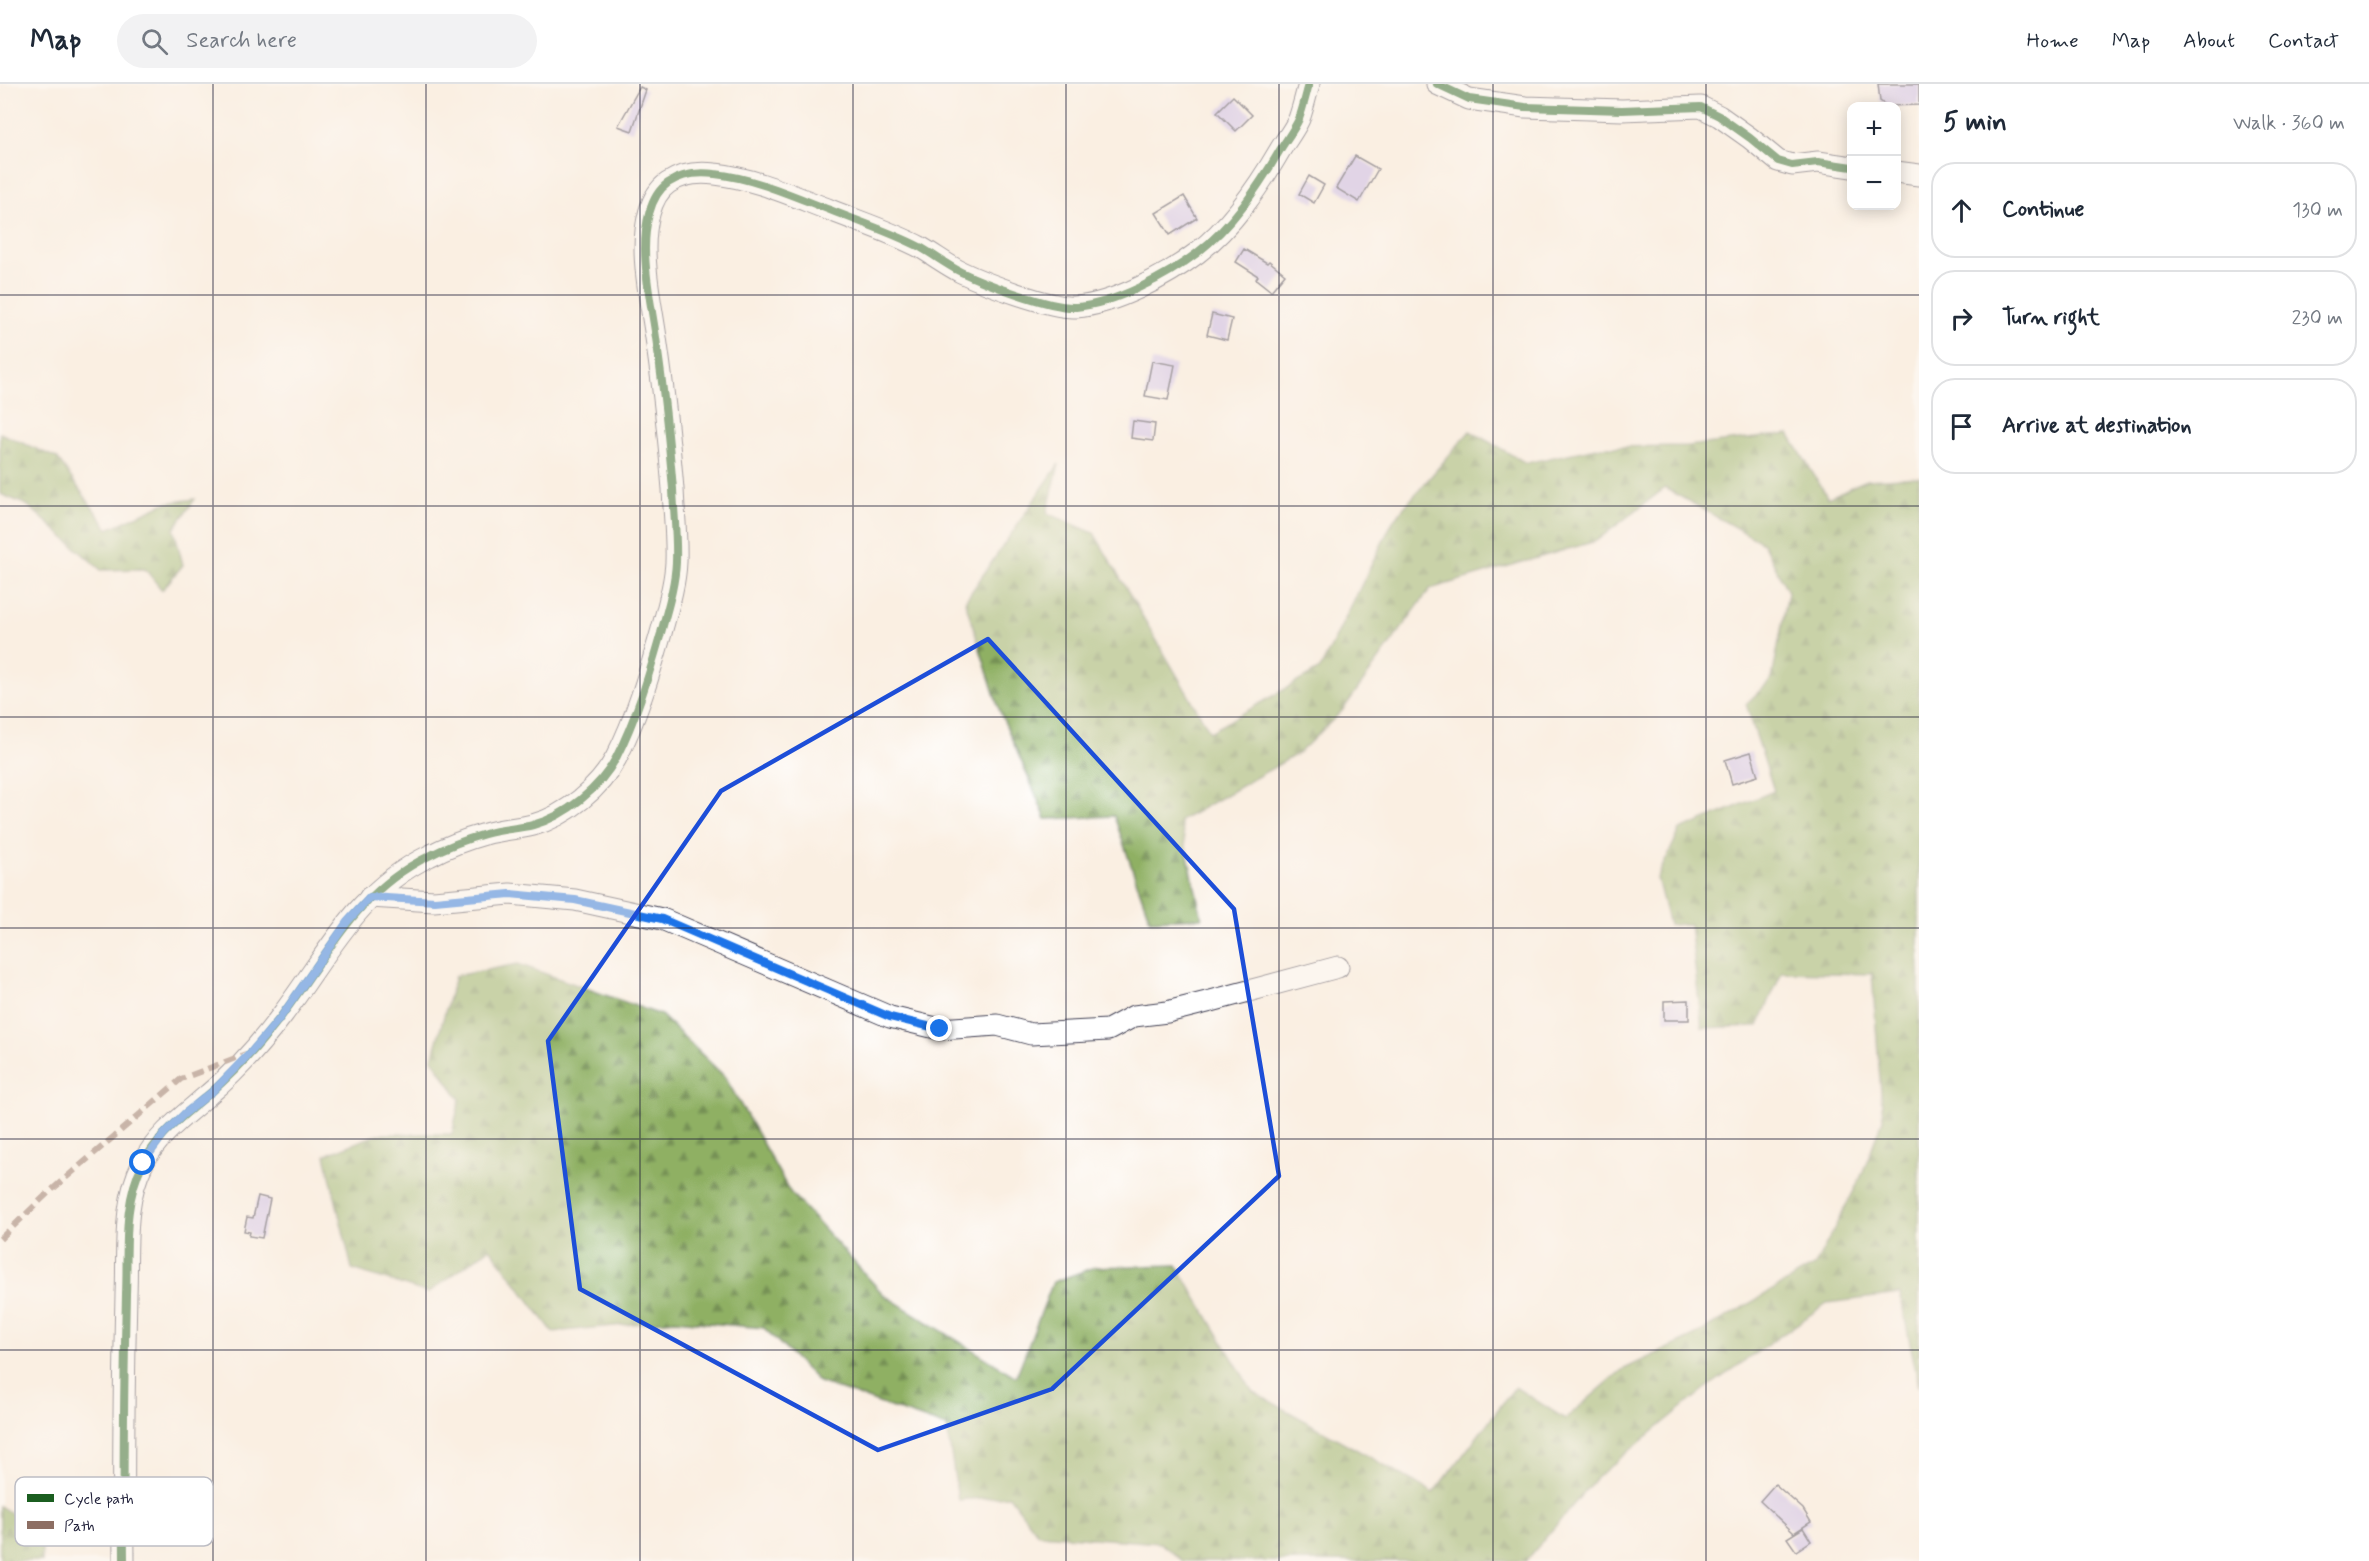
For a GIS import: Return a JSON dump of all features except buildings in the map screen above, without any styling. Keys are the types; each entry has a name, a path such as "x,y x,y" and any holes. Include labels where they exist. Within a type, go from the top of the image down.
{"street":[{"path":"122,1477 126,1233 134,1190 143,1163 164,1134 184,1114 213,1091 251,1052 280,1018 347,922 384,882 428,856 488,833 534,825 557,816 579,800 613,765 628,731 646,682 668,609 676,569 668,429 645,247 649,214 656,195 670,181 694,173 718,174 764,186 884,230 919,247 964,274 1056,306 1076,307 1108,300 1149,281 1180,266 1213,241 1244,204 1272,164 1299,118 1309,84"},
{"path":"1437,84 1469,99 1525,107 1623,110 1701,107 1719,116 1778,161 1792,165 1818,162 1847,166"},
{"path":"1901,173 1919,175"},
{"path":"370,897 435,901 510,894 575,900 662,919 890,1017 940,1029 997,1025 1031,1034 1108,1030 1134,1016 1167,1012 1338,967"},
{"path":"124,1546 124,1561"}],"highlighted area":[{"path":"988,639 1234,909 1279,1176 1052,1389 878,1450 580,1289 548,1041 721,791"}],"green space":[{"path":"1470,431 1526,463 1601,447 1688,446 1789,434 1828,498 1866,480 1919,477 1919,1387 1900,1294 1827,1303 1705,1389 1595,1479 1526,1561 1183,1561 1160,1543 1038,1534 1009,1496 958,1500 947,1427 819,1382 764,1328 675,1320 553,1332 490,1248 428,1293 352,1269 325,1155 378,1134 452,1134 460,1099 432,1059 455,976 518,964 661,1015 725,1077 790,1192 884,1295 1016,1377 1053,1282 1095,1267 1177,1265 1252,1391 1434,1493 1515,1387 1565,1419 1622,1370 1694,1336 1815,1265 1860,1179 1883,1119 1872,974 1782,972 1758,1026 1702,1028 1690,924 1669,925 1657,878 1680,830 1774,791 1746,704 1772,679 1788,592 1763,543 1665,488 1596,541 1430,589 1342,711 1299,753 1180,821 1202,918 1150,920 1114,816 1046,819 999,709 965,601 1059,464 1047,513 1094,533 1210,732 1320,669 1394,519"},
{"path":"0,433 57,458 108,529 165,503 195,499 174,529 183,565 162,590 145,569 101,570 27,505 0,494"},
{"path":"0,1506 15,1516 15,1546 42,1546 42,1561 0,1561"}],"marked path":[{"path":"0,1239 48,1193 181,1079 246,1054"}],"cycle path":[{"path":"124,1477 127,1228 136,1179 149,1153 173,1126 229,1076 258,1046 346,925 382,887 404,870 449,846 491,832 533,825 570,808 601,780 616,758 630,728 661,633 676,562 668,435 645,261 647,222 656,196 668,183 684,176 715,174 744,179 898,237 920,247 961,272 1001,288 1035,300 1065,307 1091,305 1140,288 1171,271 1197,253 1222,231 1263,178 1295,127 1309,84"},
{"path":"1437,84 1469,99 1525,107 1622,110 1701,107 1719,116 1778,161 1792,165 1818,162 1847,166"},
{"path":"124,1546 124,1561"}],"route":[{"path":"143,1163 164,1134 184,1114 213,1091 251,1052 280,1018 347,922 370,897 435,901 510,894 575,900 662,919 890,1017 940,1029"}]}
